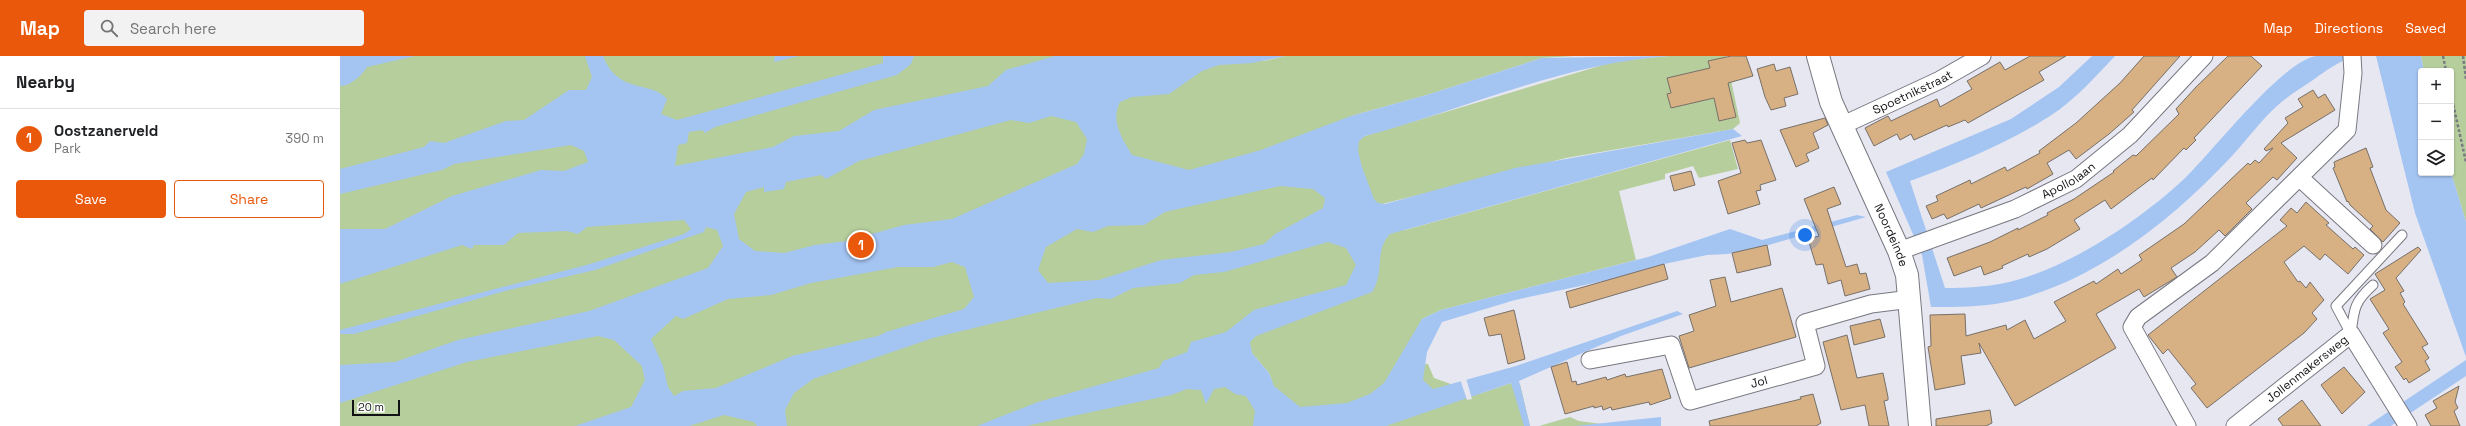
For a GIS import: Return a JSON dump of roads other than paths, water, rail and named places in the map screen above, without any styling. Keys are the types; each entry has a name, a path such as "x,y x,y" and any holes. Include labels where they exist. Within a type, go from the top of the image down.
{"street":[{"name":"Noordeinde","path":"1818,56 1831,102 1841,126 1907,249 1907,275 1911,300 1920,426"},
{"name":"Spoetnikstraat","path":"1841,126 1940,80 1982,56"},
{"name":"Apollolaan","path":"1907,249 2015,209 2076,179 2130,135 2204,56"},
{"path":"2187,426 2132,327 2138,317 2212,263 2300,178 2347,130 2353,73 2352,58"},
{"path":"2300,178 2373,245"},
{"name":"Jol","path":"1590,360 1671,345 1690,401 1816,366 1805,323 1871,304 1911,300"},
{"name":"Jollenmakersweg","path":"2235,426 2351,334 2407,424"}],"lane":[{"path":"2351,334 2336,306 2402,235"},
{"path":"2351,334 2354,308 2361,296 2373,285"}],"water":[{"path":"340,56 415,56 367,67 359,77 352,82 344,86 340,86"},
{"path":"585,56 603,56 609,68 617,76 626,82 660,93 667,99 661,114 677,120 883,63 883,56 914,56 911,64 897,75 715,127 705,133 702,130 689,132 687,143 678,145 675,166 773,147 794,136 839,131 874,110 988,86 1006,70 1055,56 1285,56 1252,63 1219,65 1202,71 1169,94 1132,97 1120,102 1116,116 1118,129 1132,155 1189,170 1261,150 1351,116 1430,94 1542,58 1669,56 1630,60 1553,77 1365,136 1359,141 1358,151 1362,167 1374,199 1378,203 1385,204 1515,168 1733,129 1742,136 1390,234 1382,247 1378,277 1372,292 1256,336 1250,342 1252,353 1269,373 1274,386 1300,407 1347,403 1370,394 1384,383 1422,319 1441,310 1648,257 1730,229 1762,240 1857,215 1866,217 1755,249 1727,254 1707,255 1664,264 1608,280 1515,300 1442,322 1427,352 1423,380 1433,389 1516,366 1677,311 1683,314 1621,336 1519,381 1530,426 1524,426 1511,383 1386,426 1253,426 1255,411 1246,396 1235,394 1225,387 1214,389 1206,404 1201,390 1187,389 1171,395 1026,426 977,426 1038,402 1159,368 1163,361 1187,352 1191,342 1226,332 1254,310 1346,285 1356,265 1346,248 1328,242 1224,272 1194,275 1180,283 1133,288 1111,299 1097,298 933,338 813,379 794,393 785,410 787,426 757,426 754,422 724,415 689,426 575,426 631,407 645,380 642,366 614,340 598,336 467,362 340,403 340,365 395,362 458,340 589,311 708,268 723,246 717,230 706,227 704,232 595,270 505,291 354,334 340,334 340,330 590,264 684,234 691,229 684,220 587,227 578,234 567,231 518,233 504,245 474,245 472,249 462,245 340,284 340,229 385,229 452,196 541,170 564,171 588,162 584,151 571,145 454,164 442,170 340,194 340,169 424,147 430,141 444,143 506,121 524,120 569,90 586,90 592,77","holes":["1051,116 1076,122 1087,139 1084,154 1077,164 952,219 904,225 847,241 815,245 784,253 755,251 739,239 734,214 746,192 764,187 764,192 784,189 786,182 821,175 826,179 859,161 1011,120 1029,123","1280,186 1313,189 1325,198 1323,208 1275,234 1264,244 1231,252 1161,260 1099,280 1048,283 1038,270 1046,247 1077,229 1093,232 1108,226 1144,225 1165,212","952,262 965,267 974,297 964,309 886,332 878,336 792,356 716,388 683,391 674,396 668,387 663,366 651,339 676,316 683,319 728,299 771,295 811,283 898,267 933,267"]},
{"path":"775,56 799,56 774,62"},
{"path":"2092,56 2115,56 2076,96 2059,110 1999,144 1910,181 1945,288 2005,283 2028,277 2076,256 2122,228 2164,197 2182,181 2266,91 2285,74 2302,62 2316,56 2355,56 2333,66 2281,102 2209,180 2184,203 2130,246 2100,264 2070,280 2039,293 2006,302 1978,306 1931,307 1922,255 1886,172 2011,119 2059,87"},
{"path":"2376,56 2421,56 2423,68 2418,68 2418,176 2452,176 2466,222 2466,357 2415,213"},
{"path":"2466,360 2466,376 2391,426 2367,426"},
{"path":"1661,417 1661,426 1575,426"}],"place":[{"name":"Oostzanerveld","path":"861,245"}]}
